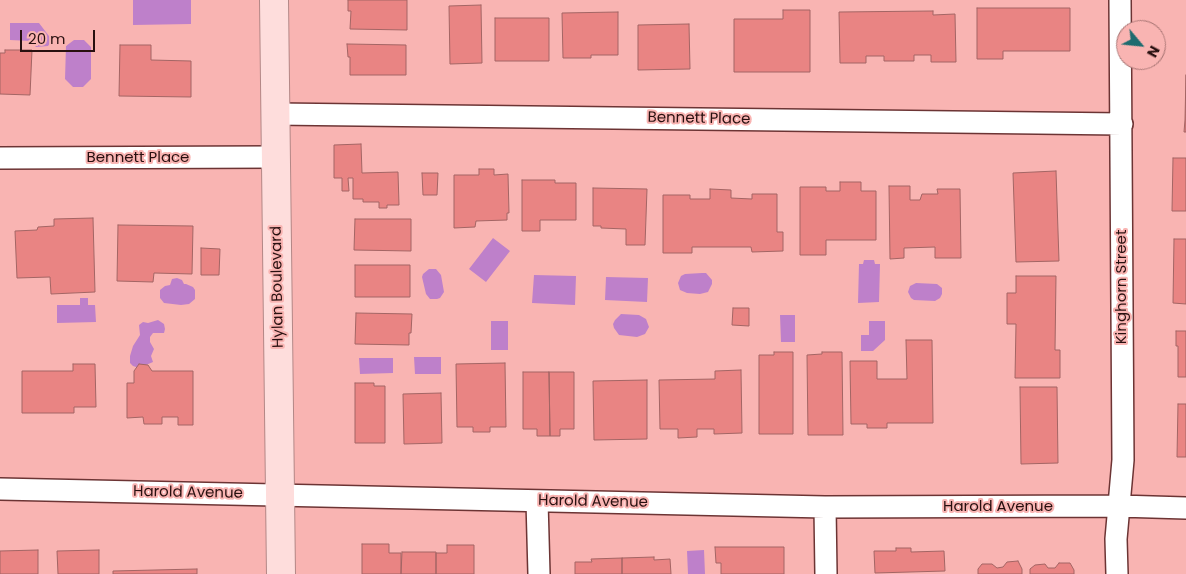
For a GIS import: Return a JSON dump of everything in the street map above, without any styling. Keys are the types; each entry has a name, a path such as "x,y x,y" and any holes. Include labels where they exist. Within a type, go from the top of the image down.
{"main road":[{"name":"Hylan Boulevard","path":"274,0 281,574"}],"street":[{"name":"Kinghorn Street","path":"1117,574 1116,538 1123,460 1120,0"},
{"name":"Bennett Place","path":"275,114 1122,124"},
{"name":"Bennett Place","path":"0,158 276,157"},
{"name":"Harold Avenue","path":"0,489 825,507 1119,506 1186,508"},
{"path":"537,501 539,574"},
{"path":"825,507 826,574"}],"shaded area":[{"path":"133,0 191,0 191,24 133,25"},
{"path":"10,23 39,23 52,40 48,46 36,47 31,41 10,40"},
{"path":"74,40 84,40 91,47 91,79 83,87 73,87 65,79 66,46"},
{"path":"493,238 510,251 486,282 469,269"},
{"path":"864,260 874,260 875,264 880,264 879,302 858,303 859,264 863,264"},
{"path":"429,269 436,269 441,275 444,292 437,299 430,299 426,294 422,277"},
{"path":"706,273 712,280 708,292 700,294 687,293 680,290 678,283 681,276 685,274"},
{"path":"534,275 576,276 575,305 532,303"},
{"path":"606,277 648,278 647,302 605,300"},
{"path":"177,278 195,290 195,299 189,304 164,303 160,298 160,290 170,285 172,279"},
{"path":"916,283 937,284 942,288 940,298 935,301 914,300 908,292 910,286"},
{"path":"80,298 88,298 88,305 95,305 96,322 57,323 57,305 80,305"},
{"path":"621,314 639,315 646,319 649,327 645,334 637,337 619,335 613,324"},
{"path":"780,315 795,315 795,342 781,342"},
{"path":"158,320 164,324 165,329 164,333 153,333 150,337 150,342 154,349 151,356 153,362 139,368 133,366 130,363 130,356 133,346 140,335 139,325 143,322 148,323"},
{"path":"491,321 508,321 508,350 491,350"},
{"path":"869,321 885,321 885,340 873,351 861,351 861,335 869,335"},
{"path":"414,357 441,357 441,374 415,374"},
{"path":"359,358 393,358 393,373 360,374"},
{"path":"704,550 705,574 688,574 687,551"}],"building":[{"path":"348,0 407,0 407,30 350,29 351,11 348,11"},
{"path":"481,5 482,63 450,64 449,6"},
{"path":"977,8 1070,8 1070,51 1003,51 1003,59 977,59"},
{"path":"783,10 810,10 810,72 734,72 734,19 783,19"},
{"path":"933,11 933,15 955,14 956,62 931,62 931,55 914,55 914,61 884,61 884,56 866,56 866,63 840,63 839,12"},
{"path":"618,12 618,55 591,55 591,58 563,58 562,13"},
{"path":"495,18 549,18 549,61 495,61"},
{"path":"689,24 690,69 638,70 638,25"},
{"path":"347,44 406,45 406,75 350,75 350,57 348,57"},
{"path":"120,45 151,45 151,60 191,61 191,97 119,96"},
{"path":"5,50 32,50 30,95 0,94 0,53 5,53"},
{"path":"1186,75 1186,132 1184,132 1185,120"},
{"path":"361,144 362,173 398,172 399,205 387,205 387,208 379,208 379,202 363,202 363,199 353,199 353,178 348,178 349,191 342,191 342,178 334,178 334,145"},
{"path":"1173,158 1186,158 1186,211 1172,211"},
{"path":"479,169 494,169 494,175 508,174 509,213 507,213 507,220 476,221 475,227 454,228 454,175 479,175"},
{"path":"1056,171 1059,261 1016,262 1013,173"},
{"path":"422,173 438,173 437,195 423,195"},
{"path":"522,180 555,180 555,183 576,183 576,220 540,220 540,231 522,231"},
{"path":"840,182 861,182 861,191 876,191 876,240 826,240 826,255 800,255 800,187 826,187 826,191 840,191"},
{"path":"889,186 910,186 910,200 920,200 922,194 938,194 937,189 960,189 961,258 935,258 935,247 904,248 904,258 890,259"},
{"path":"593,188 647,189 645,245 626,245 626,229 593,226"},
{"path":"710,189 731,190 731,198 752,199 752,194 777,194 777,232 783,232 783,251 752,252 751,247 692,247 692,253 663,253 663,195 690,195 690,199 710,199"},
{"path":"93,218 95,292 51,294 50,277 17,278 15,231 37,230 38,227 54,226 54,219"},
{"path":"355,219 411,219 411,251 354,250"},
{"path":"118,225 193,226 192,274 154,273 153,282 117,281"},
{"path":"1174,239 1186,239 1186,304 1173,303"},
{"path":"201,248 220,249 219,275 201,275"},
{"path":"355,265 410,265 410,297 355,297"},
{"path":"1016,276 1056,276 1055,350 1060,350 1060,378 1015,378 1016,324 1007,324 1007,293 1016,293"},
{"path":"733,308 749,308 749,326 732,325"},
{"path":"356,313 412,314 409,345 355,344"},
{"path":"1176,331 1186,331 1186,377 1178,377"},
{"path":"906,340 932,340 933,423 887,423 887,428 867,428 867,424 851,424 850,361 877,361 877,379 907,379"},
{"path":"774,352 793,352 793,434 759,434 759,355 774,355"},
{"path":"822,352 842,352 843,435 808,435 807,355 822,354"},
{"path":"505,363 506,427 490,427 490,432 473,432 473,427 457,427 456,364"},
{"path":"73,364 95,364 96,407 74,407 74,413 22,413 22,371 73,371"},
{"path":"139,364 148,365 152,371 193,371 193,425 178,425 178,417 162,417 162,424 144,424 143,417 127,418 127,383 134,383 134,371"},
{"path":"741,370 742,433 714,434 714,429 697,429 697,437 678,438 678,429 660,429 659,380 715,379 715,371"},
{"path":"523,372 549,372 550,436 537,436 537,429 523,429"},
{"path":"549,372 574,372 574,429 560,429 560,436 550,436"},
{"path":"647,380 647,439 594,440 593,381"},
{"path":"355,383 374,383 374,386 385,386 385,443 355,443"},
{"path":"1020,387 1057,387 1058,463 1021,464"},
{"path":"441,393 442,443 404,444 403,394"},
{"path":"1178,404 1186,404 1186,457 1177,457"},
{"path":"362,544 389,544 389,553 401,553 401,574 362,574"},
{"path":"447,545 474,545 474,574 436,574 436,553 447,553"},
{"path":"715,547 784,547 784,574 721,574 721,563 716,563"},
{"path":"896,548 911,548 911,552 944,551 945,571 875,573 874,551 896,551"},
{"path":"38,550 38,574 0,574 0,551"},
{"path":"99,550 99,574 58,574 57,551"},
{"path":"402,552 436,552 436,574 401,574"},
{"path":"654,557 654,560 670,559 671,574 622,574 622,558"},
{"path":"622,558 622,574 575,574 575,562 592,562 591,559"},
{"path":"1018,561 1022,574 978,574 978,569 982,564 992,564 997,568 1003,567 1007,562"},
{"path":"1059,563 1070,563 1074,574 1030,574 1030,569 1035,565 1045,564 1048,568 1055,568"},
{"path":"197,569 197,574 113,574 113,571"}]}
